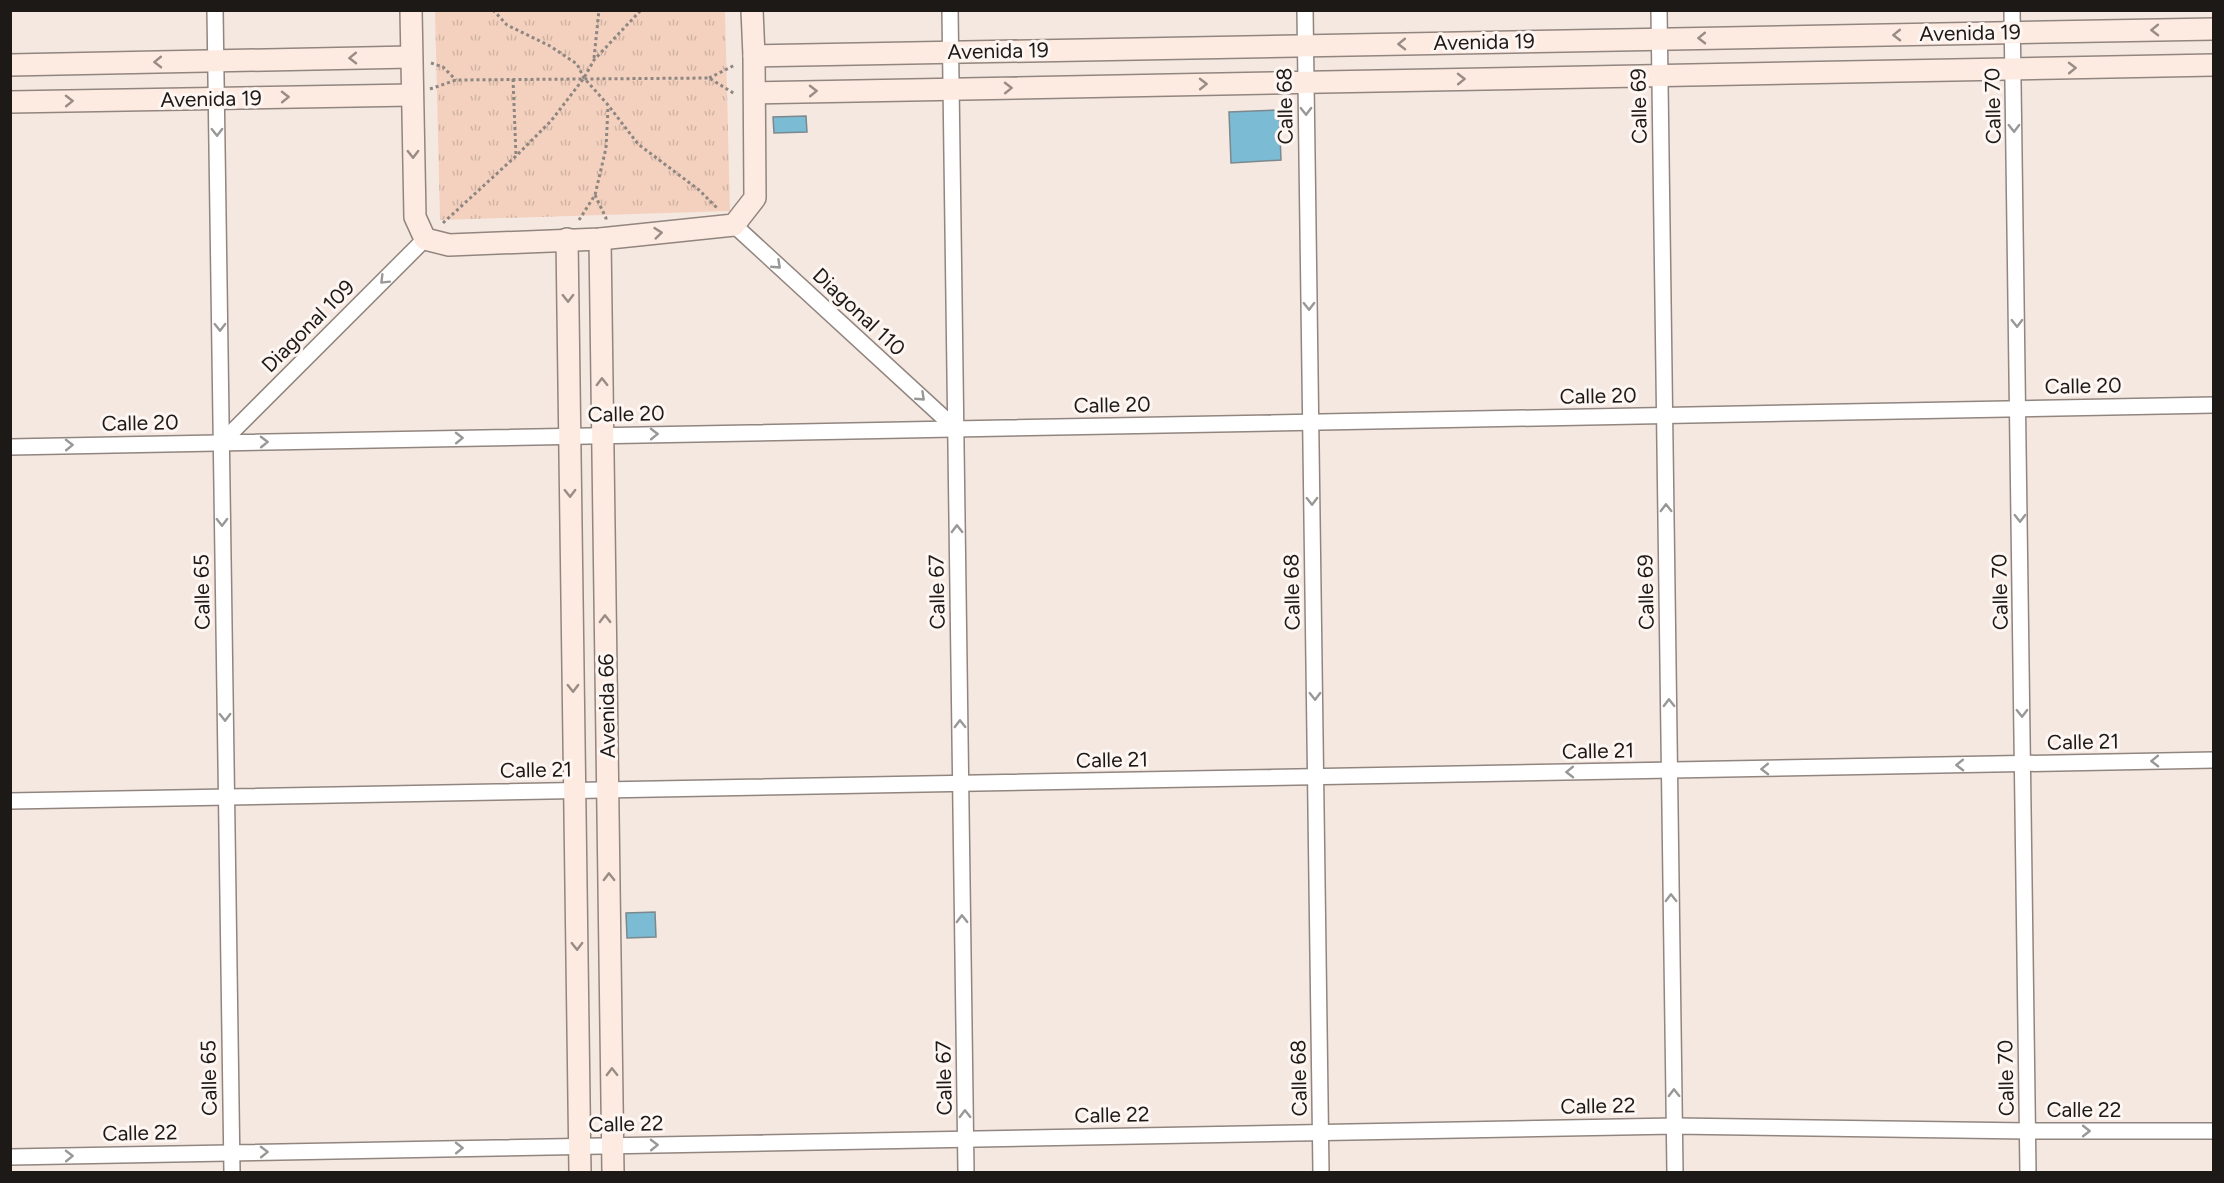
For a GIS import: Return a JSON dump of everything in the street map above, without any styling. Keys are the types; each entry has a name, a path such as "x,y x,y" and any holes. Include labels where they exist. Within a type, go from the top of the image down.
{"main road":[{"path":"411,10 415,218 425,239 449,245 600,239 734,225 754,198 755,93 752,10"},
{"name":"Avenida 19","path":"754,56 2214,29"},
{"name":"Avenida 19","path":"10,65 411,57"},
{"name":"Avenida 19","path":"755,93 2214,65"},
{"name":"Avenida 19","path":"10,102 412,95"},
{"name":"Avenida 66","path":"567,239 580,1173"},
{"name":"Avenida 66","path":"600,239 613,1173"}],"street":[{"name":"Calle 65","path":"215,10 232,1173"},
{"name":"Calle 67","path":"950,10 966,1173"},
{"name":"Calle 68","path":"1305,10 1321,1173"},
{"name":"Calle 69","path":"1659,10 1675,1173"},
{"name":"Calle 70","path":"2012,10 2028,1173"},
{"name":"Diagonal 110","path":"734,225 956,429"},
{"name":"Diagonal 109","path":"221,442 425,239"},
{"name":"Calle 20","path":"10,447 2214,405"},
{"name":"Calle 21","path":"10,801 2214,760"},
{"name":"Calle 22","path":"10,1157 1675,1126 2214,1131"}],"path":[{"path":"493,10 507,25 550,46 577,64 584,78 638,144 699,190 734,225"},
{"path":"594,60 599,10"},
{"path":"425,239 551,121 584,78 594,60 641,10"},
{"path":"412,95 456,80 709,78 754,56"},
{"path":"411,57 443,67 456,80"},
{"path":"709,78 733,94 755,93"},
{"path":"513,79 516,156"},
{"path":"567,239 595,195 606,148 608,105"},
{"path":"595,195 606,218 600,239"}],"green space":[{"path":"435,11 725,11 730,211 440,220"}],"building":[{"path":"1279,110 1281,160 1231,163 1229,112"},
{"path":"806,116 807,132 774,133 773,117"},
{"path":"655,912 656,937 627,938 626,913"}]}
